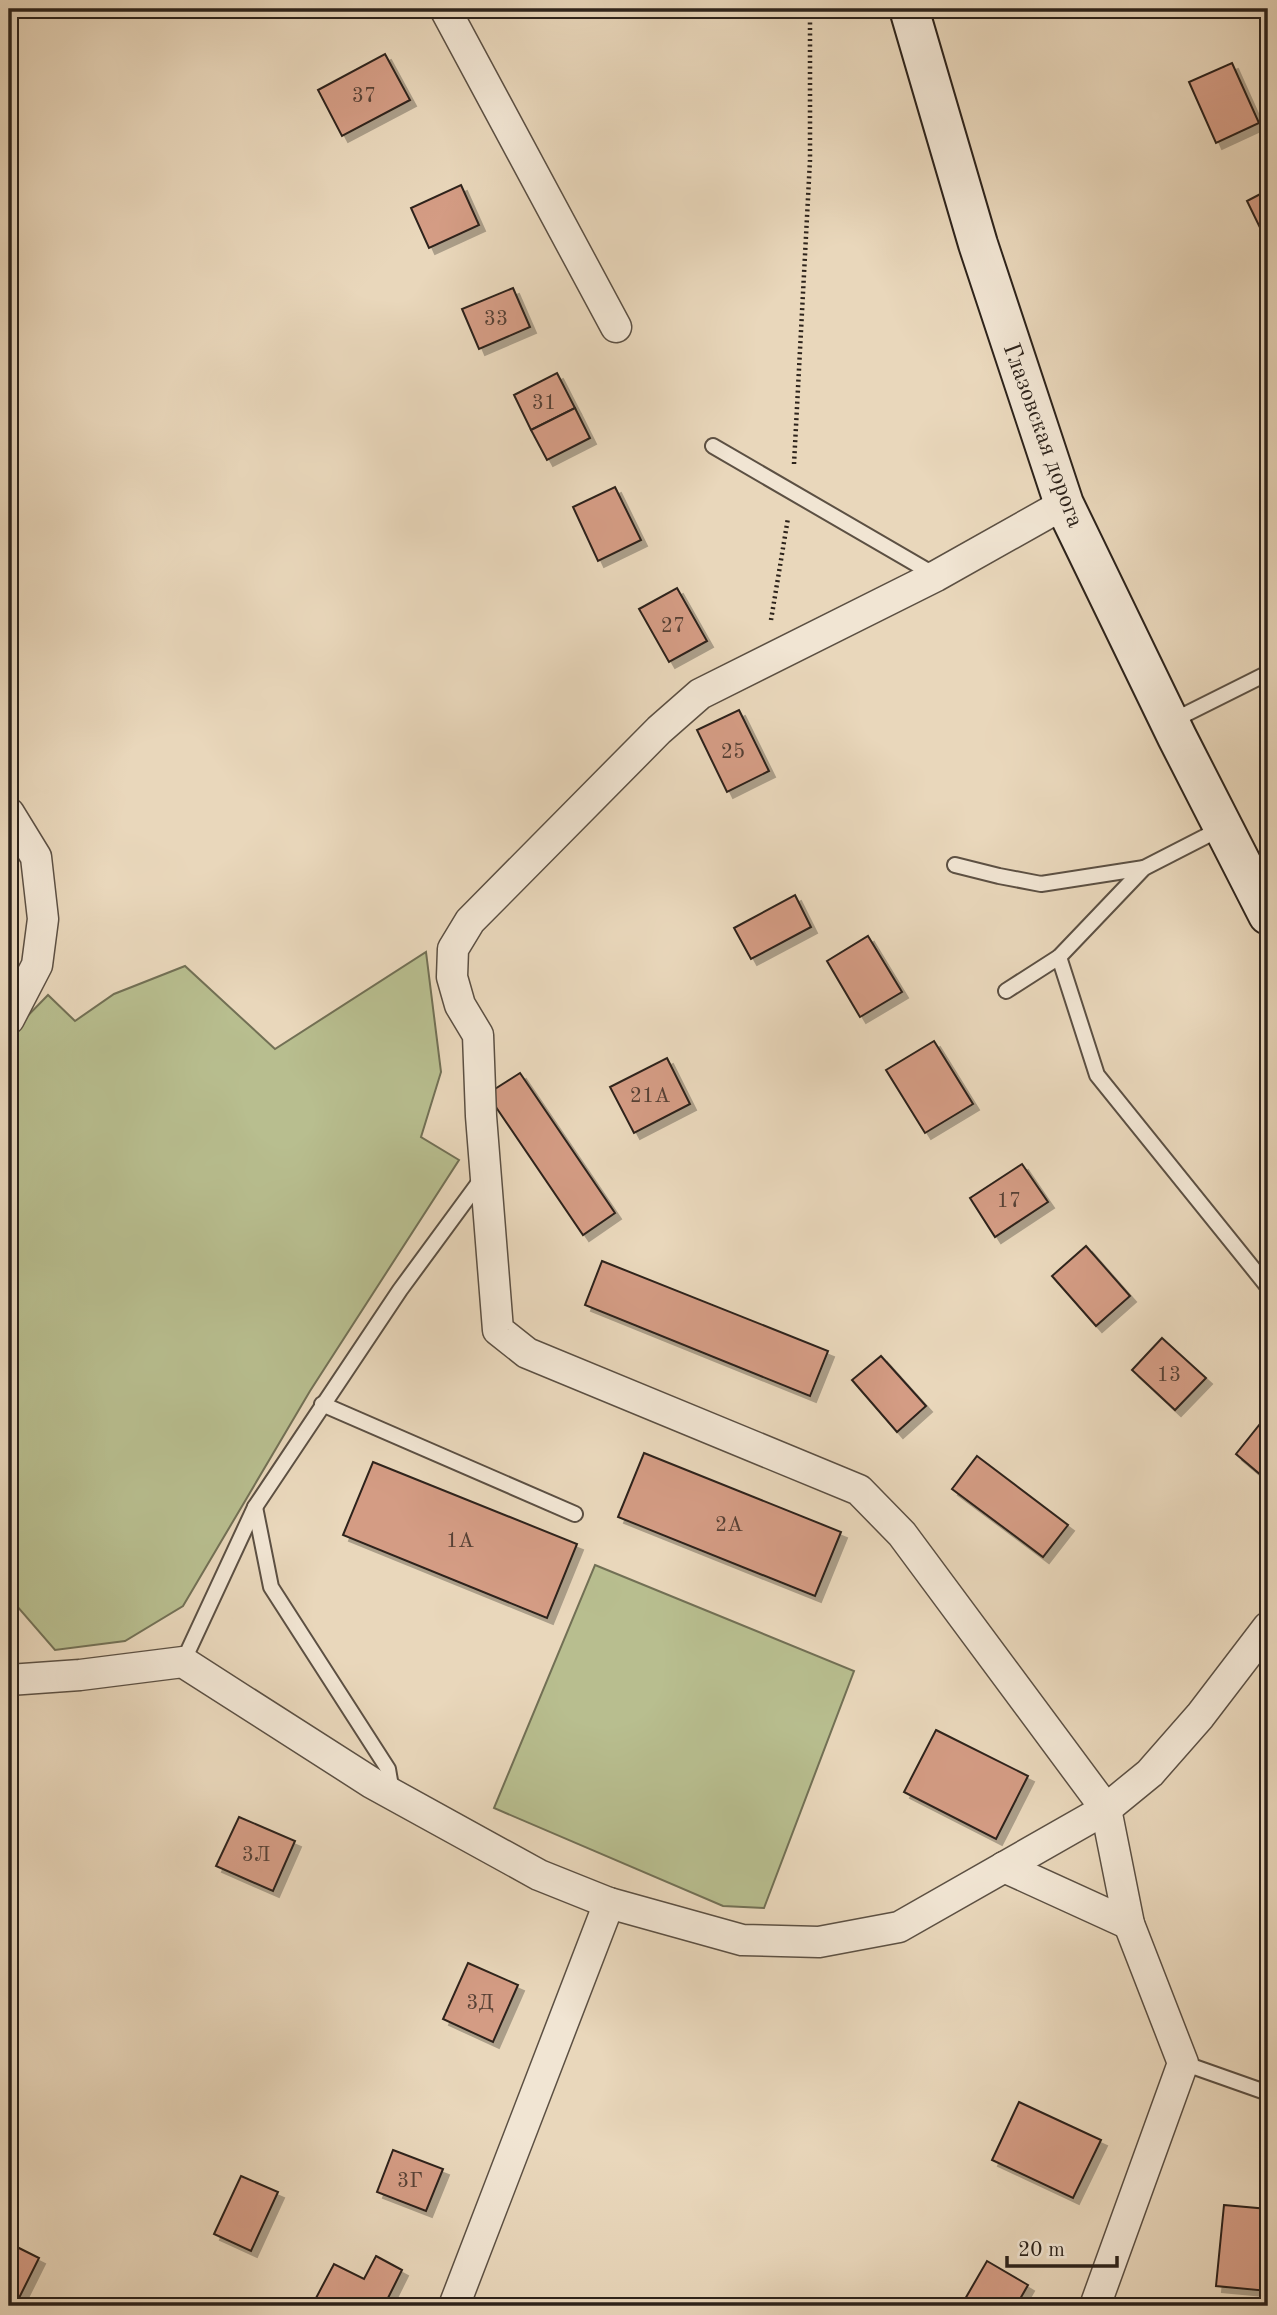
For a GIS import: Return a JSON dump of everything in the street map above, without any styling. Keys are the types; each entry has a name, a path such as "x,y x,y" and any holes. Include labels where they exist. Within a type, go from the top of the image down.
{"street":[{"path":"445,9 616,327"},
{"name":"Глазовская дорога","path":"909,9 978,244 1064,504 1268,915"},
{"path":"1064,504 936,576 700,694 659,730 470,921 453,948 452,977 460,1005 478,1035 481,1116 498,1330 527,1353 859,1490 902,1534 1106,1808 1129,1924 1182,2063 1095,2306"},
{"path":"9,813 36,857 43,919 37,965 9,1019"},
{"path":"10,1682 183,1662 393,1795 539,1875 610,1903 741,1940 819,1942 899,1927 1106,1808 1150,1773 1200,1716 1268,1627"},
{"path":"1004,1867 1129,1924"},
{"path":"454,2306 610,1903"}],"lane":[{"path":"713,446 936,576"},
{"path":"1170,722 1268,673"},
{"path":"955,865 1041,884 1144,868 1223,827"},
{"path":"1006,991 1059,957 1144,868"},
{"path":"1059,957 1097,1075 1268,1287"},
{"path":"183,1662 255,1507 400,1290 485,1174"},
{"path":"322,1404 575,1514"},
{"path":"255,1507 271,1587 388,1769 393,1795"},
{"path":"1182,2063 1268,2093"}],"path":[{"path":"764,662 793,493 810,160 810,9"}],"green space":[{"path":"426,952 441,1072 421,1137 459,1160 310,1391 183,1606 125,1641 55,1650 9,1597 9,1035 48,995 75,1021 114,994 185,966 275,1049"},
{"path":"595,1565 854,1671 764,1908 723,1906 494,1808"}],"building":[{"path":"385,54 410,100 342,136 318,90"},
{"path":"1232,63 1259,123 1216,143 1189,82"},
{"path":"461,185 479,225 429,248 411,208"},
{"path":"1268,190 1268,244 1247,201"},
{"path":"513,288 530,327 479,349 462,309"},
{"path":"557,373 575,408 531,430 514,395"},
{"path":"575,408 590,438 547,460 531,430"},
{"path":"615,487 641,540 598,561 573,507"},
{"path":"677,588 707,641 669,662 639,609"},
{"path":"739,710 769,771 727,792 697,730"},
{"path":"795,895 811,927 751,959 734,928"},
{"path":"868,936 902,992 860,1017 827,961"},
{"path":"934,1041 973,1104 925,1133 886,1070"},
{"path":"667,1058 690,1104 634,1133 610,1087"},
{"path":"520,1073 615,1213 583,1235 487,1094"},
{"path":"1022,1164 1048,1202 995,1237 970,1198"},
{"path":"1086,1246 1130,1296 1096,1326 1052,1276"},
{"path":"602,1261 828,1351 810,1396 585,1305"},
{"path":"1162,1338 1206,1378 1175,1410 1132,1370"},
{"path":"881,1356 926,1406 897,1432 852,1380"},
{"path":"1260,1424 1268,1431 1268,1481 1236,1454"},
{"path":"644,1453 841,1532 815,1596 618,1517"},
{"path":"977,1456 1068,1525 1043,1557 952,1489"},
{"path":"373,1462 577,1544 547,1618 343,1535"},
{"path":"936,1730 1028,1776 996,1839 904,1792"},
{"path":"239,1817 295,1841 273,1891 216,1866"},
{"path":"468,1963 518,1985 493,2042 443,2019"},
{"path":"1019,2102 1101,2140 1073,2198 992,2160"},
{"path":"393,2150 443,2169 426,2211 377,2192"},
{"path":"241,2176 278,2192 251,2251 214,2234"},
{"path":"1224,2205 1268,2209 1268,2291 1216,2286"},
{"path":"9,2243 39,2258 15,2306 9,2306"},
{"path":"376,2256 402,2270 384,2306 332,2306 316,2298 334,2264 364,2279"},
{"path":"987,2261 1028,2285 1016,2306 961,2306"}]}
